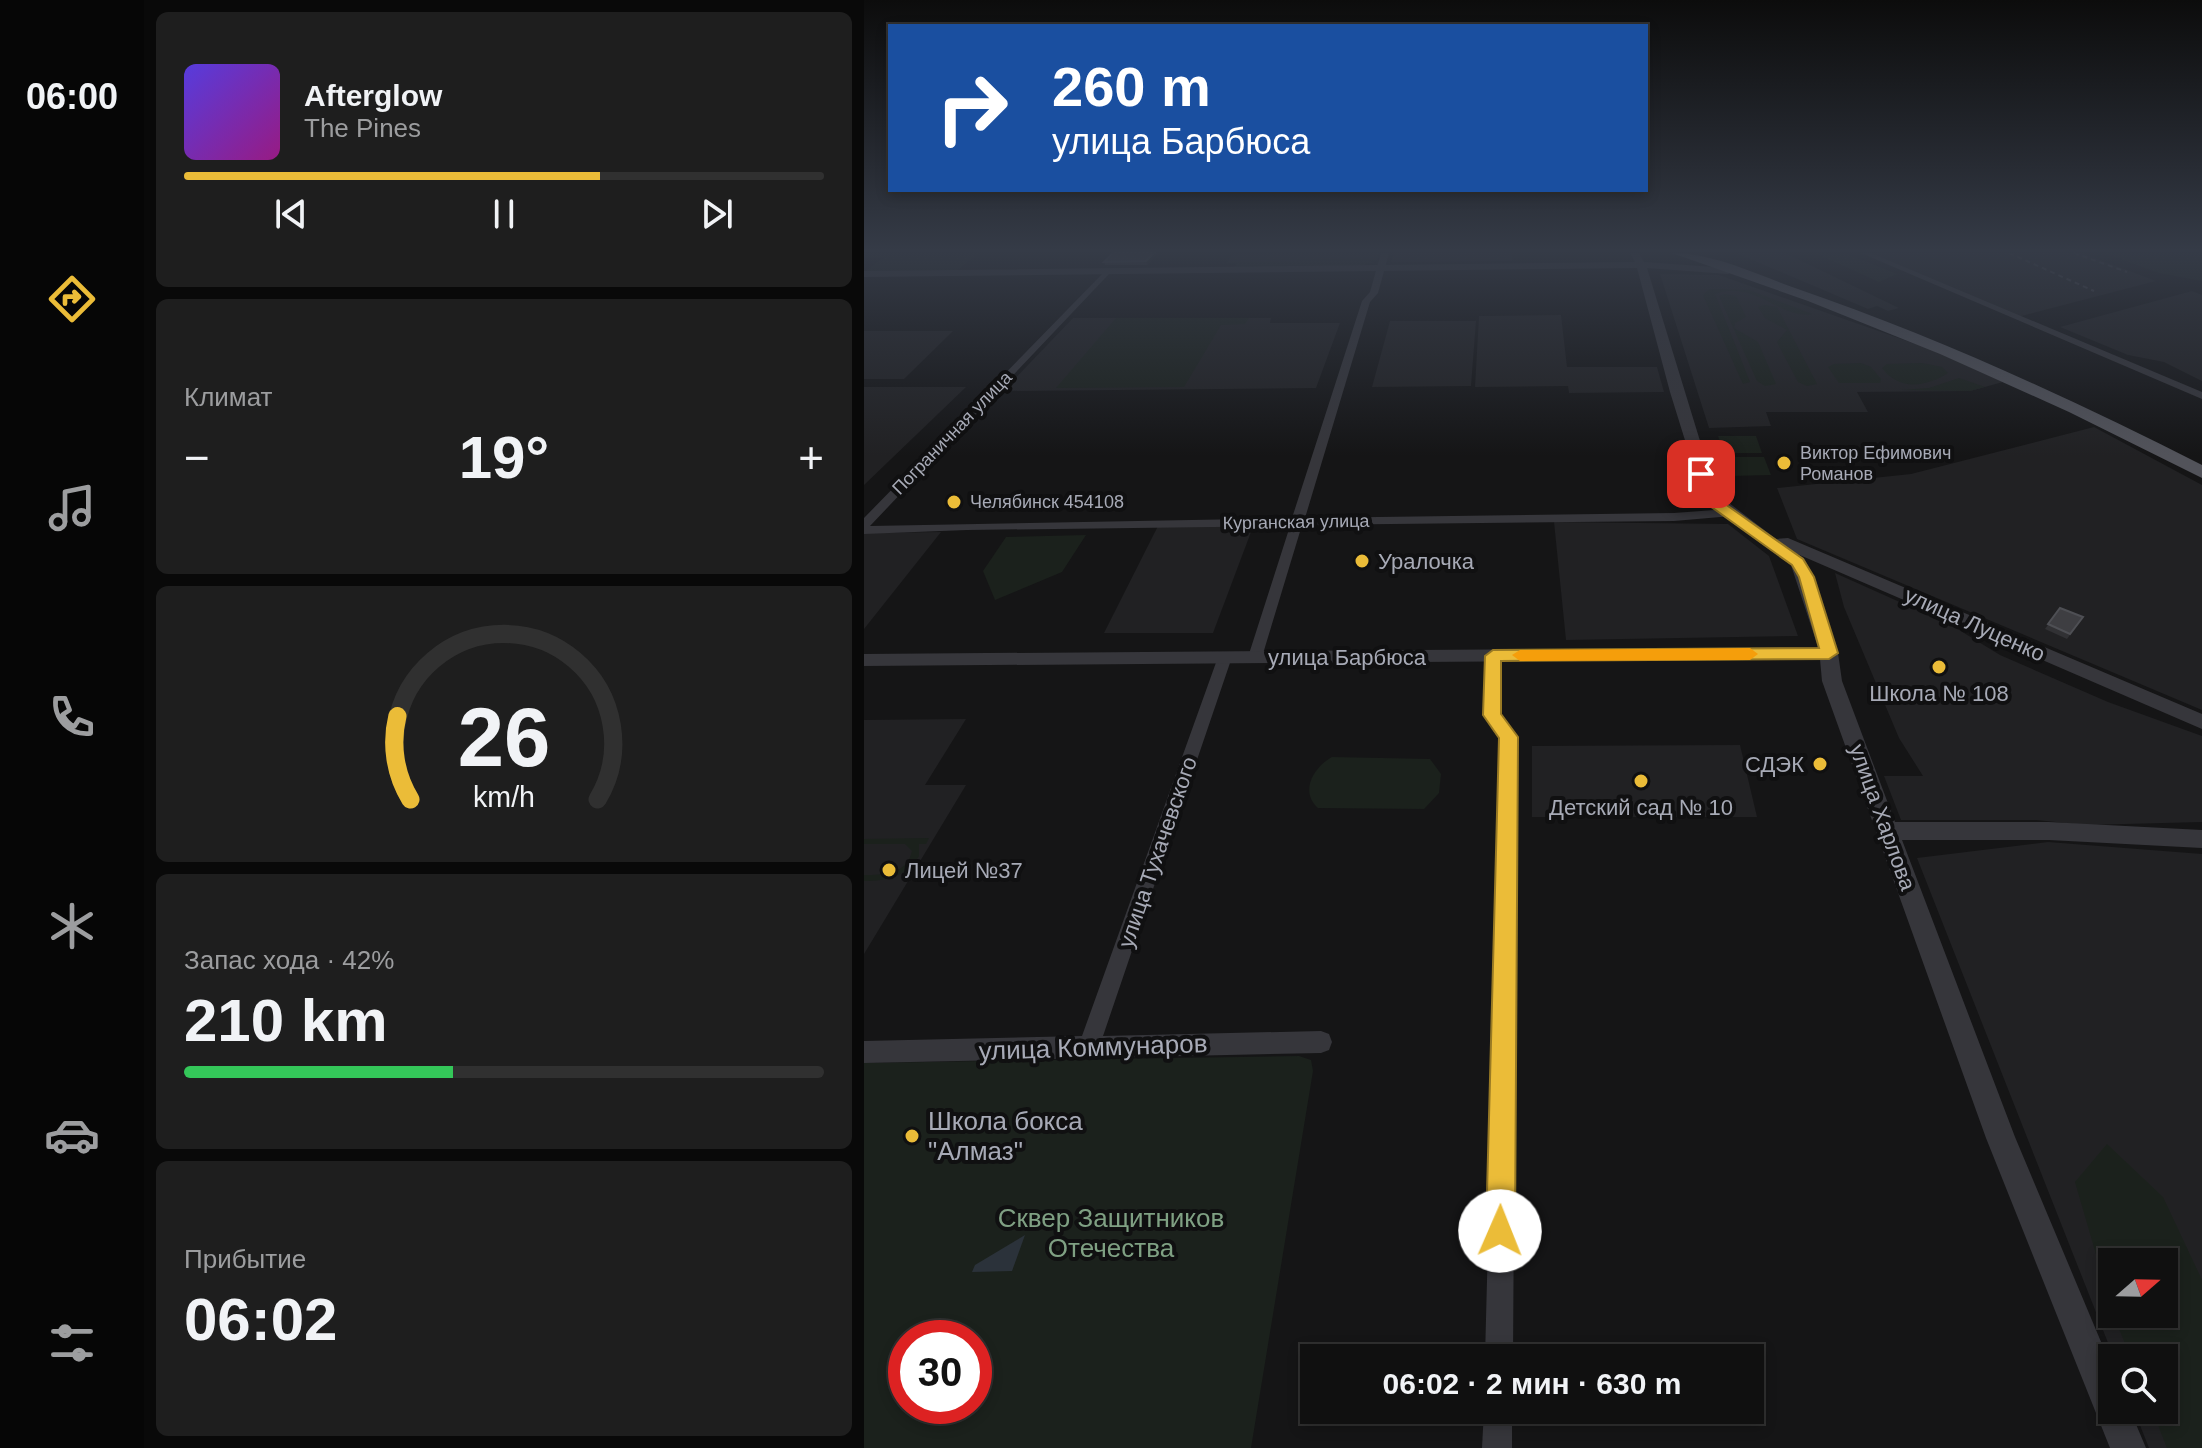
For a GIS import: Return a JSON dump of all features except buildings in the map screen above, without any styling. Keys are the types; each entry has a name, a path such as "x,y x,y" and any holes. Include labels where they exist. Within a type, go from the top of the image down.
{"main road":[{"path":"1865,321 1949,351 2087,413 2202,472"},
{"path":"1874,321 1974,354 2202,460"}],"street":[{"name":"Пограничная улица","path":"864,527 1060,321"},
{"path":"1255,657 1360,321"},
{"path":"1656,321 1705,486 1715,503 1798,562 1822,557"},
{"path":"2024,321 2202,396"},
{"path":"864,502 886,502"},
{"name":"Курганская улица","path":"864,527 1674,517 1728,513"},
{"name":"улица Луценко","path":"1749,527 2202,722"},
{"name":"улица Харлова","path":"1798,562 1806,577 1829,653 1832,681 2001,1138 2098,1376"},
{"name":"улица Барбюса","path":"864,660 1829,653"},
{"path":"1493,656 1492,715 1509,737 1499,1344"},
{"name":"улица Тухачевского","path":"1089,1046 1225,657"},
{"path":"1889,831 2049,831 2202,839"},
{"name":"улица Коммунаров","path":"864,1052 1321,1042"},
{"path":"1497,1448 1498,1424"},
{"name":"улица Харлова","path":"2118,1424 2128,1448"}],"shaded area":[{"path":"1071,321 1340,323 1316,388 1003,391"},
{"path":"1390,321 1476,321 1471,386 1372,387"},
{"path":"1479,321 1562,321 1567,367 1657,367 1664,392 1569,393 1568,386 1475,387"},
{"path":"1675,321 1849,321 1927,348 2003,382 1970,391 1857,392 1868,412 1766,412 1771,426 1709,428"},
{"path":"2084,321 2202,321 2202,381 2164,362 2128,355 2060,327"},
{"path":"864,331 953,331 904,379 864,379"},
{"path":"864,387 966,387 864,485"},
{"path":"2094,427 2202,485 2202,710 1797,539 1777,488 1911,474"},
{"path":"1554,522 1728,524 1769,556 1798,636 1566,640"},
{"path":"1254,524 1213,633 1104,633 1158,526"},
{"path":"941,532 864,629 864,533"},
{"path":"1835,573 1951,625 2000,655 2108,702 2202,736 2202,822 2086,825 2036,820 1901,820 1884,776 1923,776 1899,738 1844,607"},
{"name":"Лицей №37","path":"966,719 925,785 966,785 864,954 864,720"},
{"name":"Детский сад № 10","path":"1740,745 1757,817 1532,817 1532,746"},
{"path":"2048,842 2202,854 2202,1448 2149,1448 2140,1424 2178,1424 2178,1344 2108,1344 2102,1328 2178,1328 2178,1248 2098,1248 2098,1317 1917,858"},
{"path":"1025,1235 1012,1271 972,1272 975,1265"}],"green space":[{"path":"1114,321 1247,321 1245,324 1221,325 1184,387 1056,388"},
{"path":"1714,321 1726,321 1750,382 1743,384"},
{"path":"1730,321 1739,321 1734,328 1758,342 1776,384 1765,386 1757,381"},
{"path":"1770,321 1784,321 1817,384 1807,386 1798,382 1777,342 1787,330"},
{"path":"1861,363 1871,367 1881,379 1880,383 1839,383 1828,367 1834,364"},
{"path":"1922,363 1942,367 1948,373 1922,384 1913,384 1896,380 1882,368 1887,364"},
{"path":"1959,378 1985,387 1970,391 1902,390 1929,388"},
{"path":"1718,436 1756,436 1762,453 1724,453"},
{"path":"1725,457 1764,457 1771,475 1731,476"},
{"path":"1086,535 1062,572 995,600 983,571 1006,537"},
{"path":"1332,757 1430,759 1441,774 1439,793 1424,809 1318,808 1312,801 1309,787 1315,773"},
{"path":"929,838 926,844 919,844 919,856 902,873 888,879 864,881 864,875 900,869 912,851 905,844 864,844 864,839"},
{"name":"Сквер Защитников Отечества","path":"1299,1056 1311,1060 1313,1071 1251,1448 864,1448 864,1063"},
{"path":"2107,1144 2163,1197 2202,1280 2202,1448 2167,1448 2158,1424 2178,1424 2178,1344 2125,1344 2119,1328 2178,1328 2178,1248 2098,1248 2098,1261 2075,1182"}],"slow traffic":[{"path":"1520,655 1750,654"}],"place":[{"name":"Виктор Ефимович Романов","path":"1784,463"},
{"name":"Челябинск 454108","path":"954,502"},
{"name":"Уралочка","path":"1362,561"},
{"name":"Школа № 108","path":"1939,667"},
{"name":"СДЭК","path":"1820,764"},
{"name":"Детский сад № 10","path":"1641,781"},
{"name":"Лицей №37","path":"889,870"},
{"name":"Школа бокса \"Алмаз\"","path":"912,1136"}],"route":[{"path":"1500,1231 1509,737 1492,715 1493,656 1829,653 1806,577 1798,562 1715,503 1701,474"}]}
